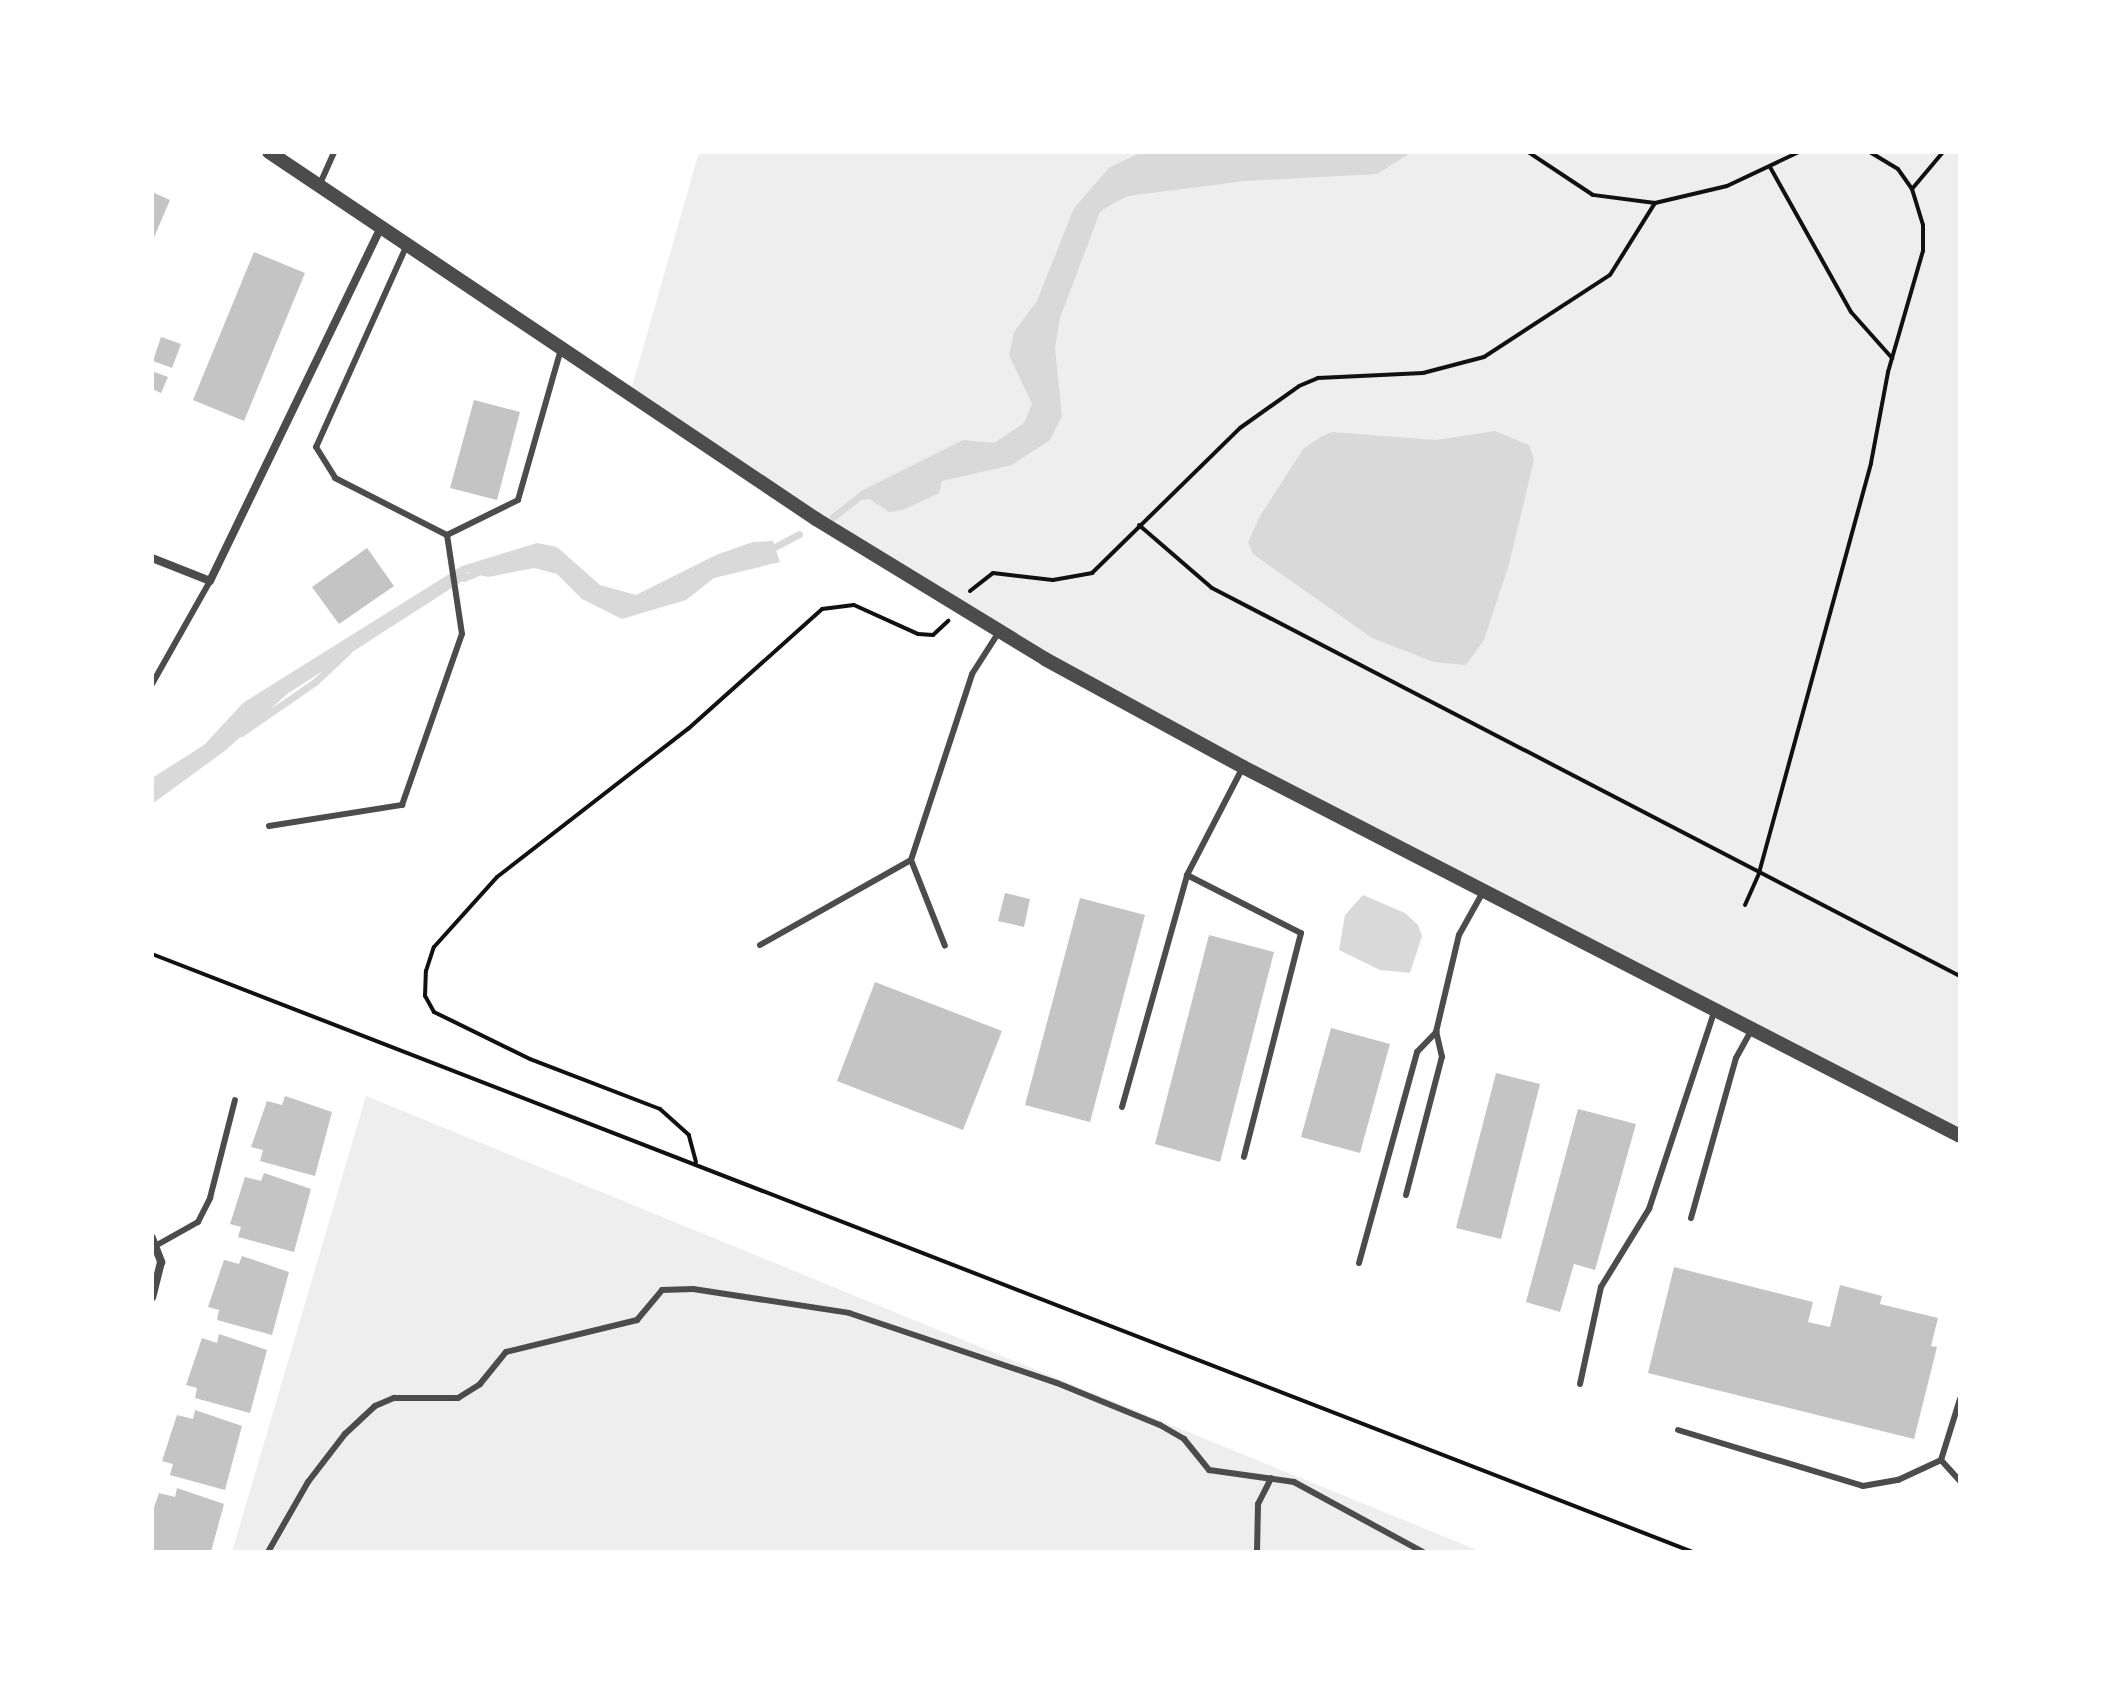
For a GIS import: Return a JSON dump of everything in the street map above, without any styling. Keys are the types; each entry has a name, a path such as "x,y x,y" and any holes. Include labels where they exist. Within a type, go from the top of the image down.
{"street":[{"path":"269,152 816,519 999,632 1243,767 1960,1136"},
{"path":"152,558 210,581 381,228"},
{"path":"152,1297 161,1262 154,1241"}],"lane":[{"path":"319,186 334,152"},
{"path":"407,244 316,447 335,478 447,535"},
{"path":"447,535 518,500 561,348"},
{"path":"269,826 402,805 462,634 447,535"},
{"path":"152,684 210,581"},
{"path":"945,946 911,860 972,674 999,632"},
{"path":"1122,1107 1187,875 1243,767"},
{"path":"760,945 911,860"},
{"path":"1187,875 1301,933 1244,1157"},
{"path":"1406,1195 1442,1057 1436,1032 1459,935 1484,890"},
{"path":"1580,1384 1601,1287 1649,1209 1715,1010"},
{"path":"1691,1218 1736,1058 1752,1029"},
{"path":"1359,1263 1417,1052 1436,1032"},
{"path":"154,1241 198,1222 210,1198 235,1100"},
{"path":"268,1552 308,1482 345,1434 375,1406 394,1398 458,1398 480,1384 506,1352 637,1320 662,1290 693,1289 849,1313 1057,1383 1160,1425 1184,1439 1209,1470 1271,1478 1330,1497 1423,1552"},
{"path":"1678,1430 1863,1486 1898,1480 1941,1460 1960,1399"},
{"path":"1941,1460 1960,1481"},
{"path":"1257,1552 1258,1504 1271,1478"}],"path":[{"path":"1528,152 1593,195 1655,203 1692,198 1799,152"},
{"path":"1745,905 1759,873 1871,463 1892,358 1923,251 1923,225 1912,189 1898,169 1870,152"},
{"path":"1912,189 1943,152"},
{"path":"1770,167 1851,312 1892,358"},
{"path":"966,597 993,573 1053,580 1092,573 1240,428 1299,386 1318,378 1454,368 1508,345 1610,275 1655,203"},
{"path":"1139,525 1212,588 1960,976"},
{"path":"696,1162 689,1135 660,1109 530,1059 434,1012 425,996 426,971 434,947 497,877 688,729 822,609 854,605 918,634 933,635 950,619"},
{"path":"152,954 696,1162 1693,1552"}],"shaded area":[{"path":"699,152 1960,152 1960,1139 1024,651 630,394"},
{"path":"1142,152 1412,152 1377,174 1245,181 1128,196 1112,204 1100,212 1060,318 1055,348 1062,416 1050,440 1012,465 942,481 939,493 903,510 889,512 859,492 963,440 994,443 1024,423 1032,404 1009,355 1014,332 1037,301 1074,208 1110,167"},
{"path":"1495,431 1529,445 1534,460 1509,564 1484,640 1466,665 1434,662 1372,638 1253,554 1248,542 1260,516 1303,449 1322,436 1332,432 1435,440"},
{"path":"773,541 780,562 714,578 686,600 622,619 582,599 557,574 534,568 488,577 467,572 464,580 287,694 226,750 152,804 152,778 204,745 243,703 462,566 537,543 557,547 600,585 636,595 716,555 753,542"},
{"path":"1363,895 1405,913 1418,925 1422,936 1410,973 1380,970 1339,950 1345,915"},
{"path":"366,1096 1482,1552 232,1552"}],"building":[{"path":"152,192 170,200 152,242"},
{"path":"254,252 305,273 244,421 193,400"},
{"path":"161,337 181,344 172,368 153,361"},
{"path":"152,371 168,377 161,393 152,389"},
{"path":"474,400 520,412 497,500 450,488"},
{"path":"367,548 394,586 339,624 312,587"},
{"path":"1005,893 1030,899 1024,927 998,921"},
{"path":"1080,898 1145,915 1090,1122 1025,1105"},
{"path":"1209,935 1274,952 1220,1162 1155,1144"},
{"path":"875,982 1002,1031 963,1130 837,1081"},
{"path":"1331,1028 1390,1044 1360,1153 1301,1137"},
{"path":"1496,1073 1540,1084 1501,1239 1456,1228"},
{"path":"285,1096 332,1112 315,1176 260,1161 263,1150 251,1147 267,1101 282,1105"},
{"path":"1578,1109 1636,1124 1595,1270 1574,1264 1560,1312 1526,1302"},
{"path":"264,1173 311,1189 294,1252 238,1237 241,1227 230,1224 245,1177 261,1181"},
{"path":"242,1256 289,1272 272,1335 217,1320 219,1310 208,1307 224,1260 239,1264"},
{"path":"1674,1267 1813,1302 1808,1322 1830,1327 1840,1285 1882,1296 1880,1304 1938,1318 1931,1346 1937,1347 1914,1439 1648,1373"},
{"path":"219,1334 267,1350 250,1413 195,1398 197,1388 186,1385 202,1338 217,1343"},
{"path":"195,1410 242,1426 225,1490 170,1475 173,1464 162,1461 177,1415 193,1419"},
{"path":"177,1488 224,1504 211,1552 152,1552 152,1513 159,1493 175,1497"}],"waterway":[{"path":"833,517 860,496 874,494"},
{"path":"769,550 799,534"},
{"path":"464,578 483,570"},
{"path":"241,733 315,682 348,651"}]}
